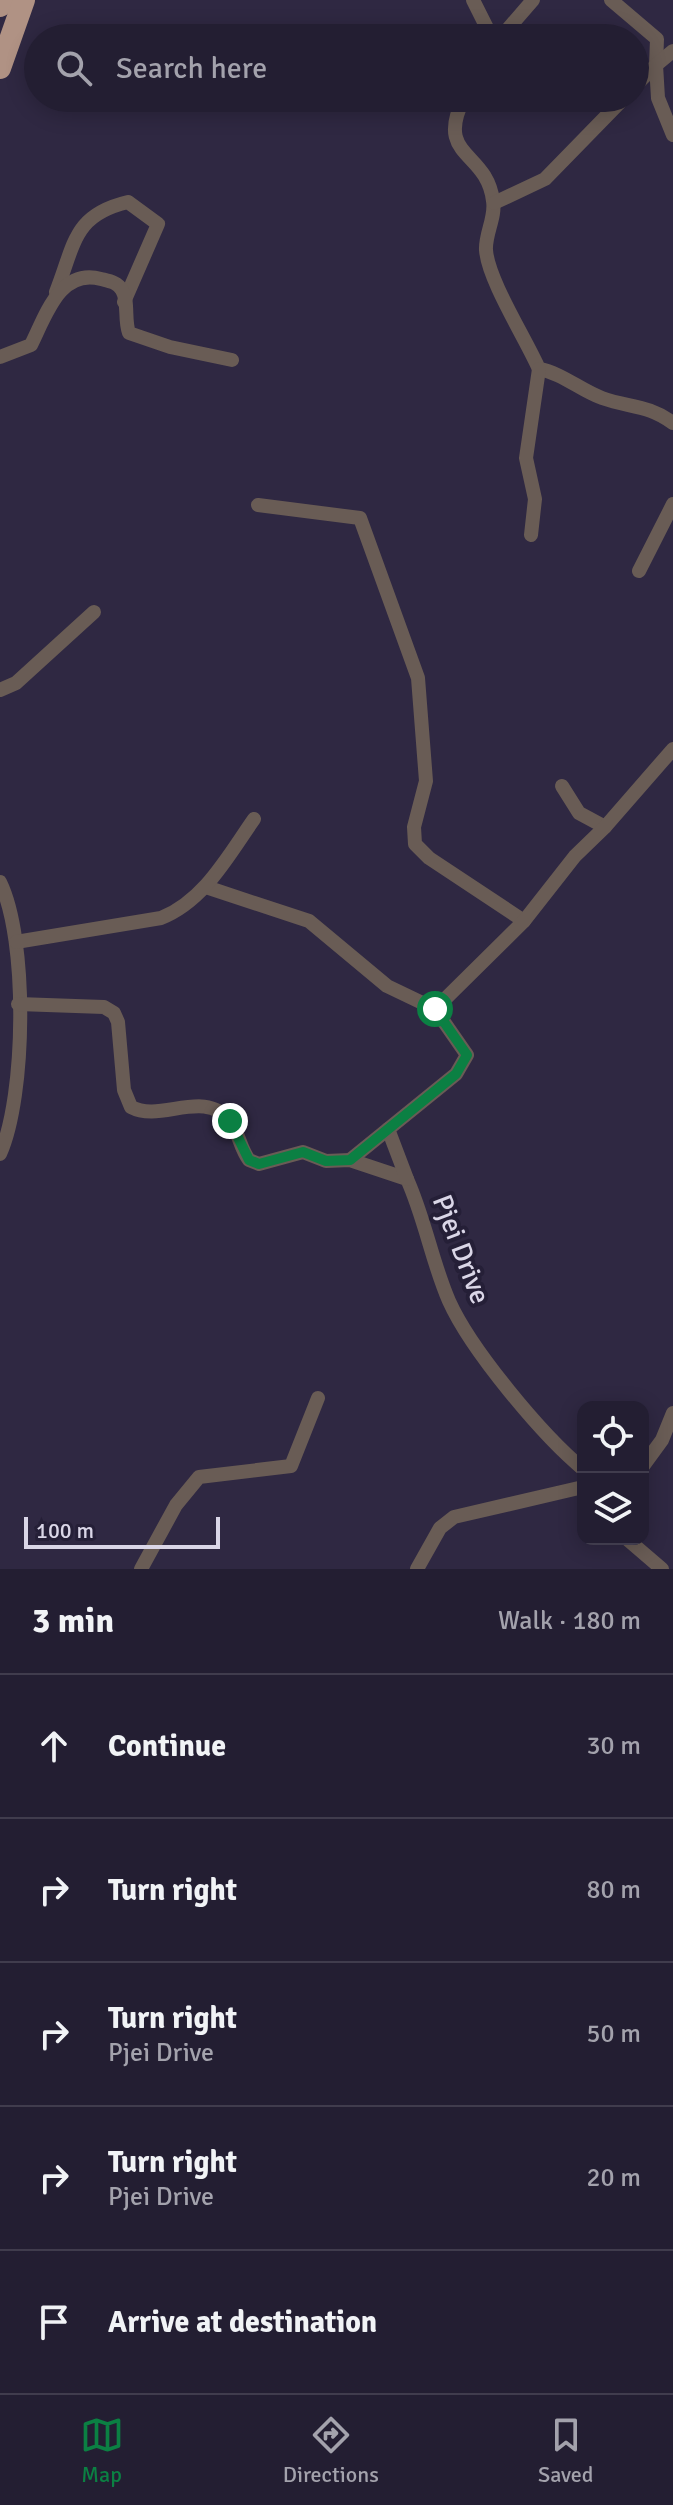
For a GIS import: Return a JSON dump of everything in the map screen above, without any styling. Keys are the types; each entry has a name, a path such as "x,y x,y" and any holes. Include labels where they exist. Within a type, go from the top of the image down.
{"highway":[{"path":"0,6 2,0"},
{"path":"0,68 24,0"}],"street":[{"path":"473,0 485,24"},
{"path":"512,24 533,0"},
{"path":"611,0 639,24"},
{"path":"649,32 657,39 658,98 673,135"},
{"path":"649,72 673,51"},
{"path":"458,112 452,128 456,144 478,166 494,203 486,250 497,283 539,369 526,458 535,499 531,535"},
{"path":"494,203 545,179 610,112"},
{"path":"0,357 31,345 53,300 82,226 101,208 128,202 158,224 124,302"},
{"path":"53,300 70,281 82,276 115,283 124,293 124,321 129,333 170,347 232,360"},
{"path":"539,369 553,371 604,399 654,410 673,423"},
{"path":"639,571 673,504"},
{"path":"258,505 360,518 418,678 426,781 414,827 415,844 429,858 524,921"},
{"path":"0,690 16,683 94,612"},
{"path":"435,1009 524,921 575,856 605,827 673,749"},
{"path":"562,786 579,813 605,827"},
{"path":"16,942 161,918 179,911 206,887 254,819"},
{"path":"0,882 16,942 18,1004 17,1084 10,1129 0,1154"},
{"path":"206,887 309,921 387,986 435,1009 467,1055 456,1074 350,1160"},
{"name":"Pjei Drive","path":"18,1004 104,1007 114,1013 124,1090 131,1107 143,1114 178,1107 218,1111 230,1121 249,1160 259,1164 303,1152 326,1161 350,1160 407,1179 431,1244 439,1277 464,1328 557,1448 577,1464"},
{"path":"388,1129 407,1179"},
{"path":"141,1569 176,1505 199,1477 291,1466 318,1398"},
{"path":"649,1458 662,1440 673,1413"},
{"path":"417,1569 440,1528 454,1517 577,1488"},
{"path":"634,1545 662,1569"}],"route":[{"path":"230,1121 241,1149 249,1160 259,1164 303,1152 326,1161 350,1160 456,1074 467,1055 435,1009"}]}
